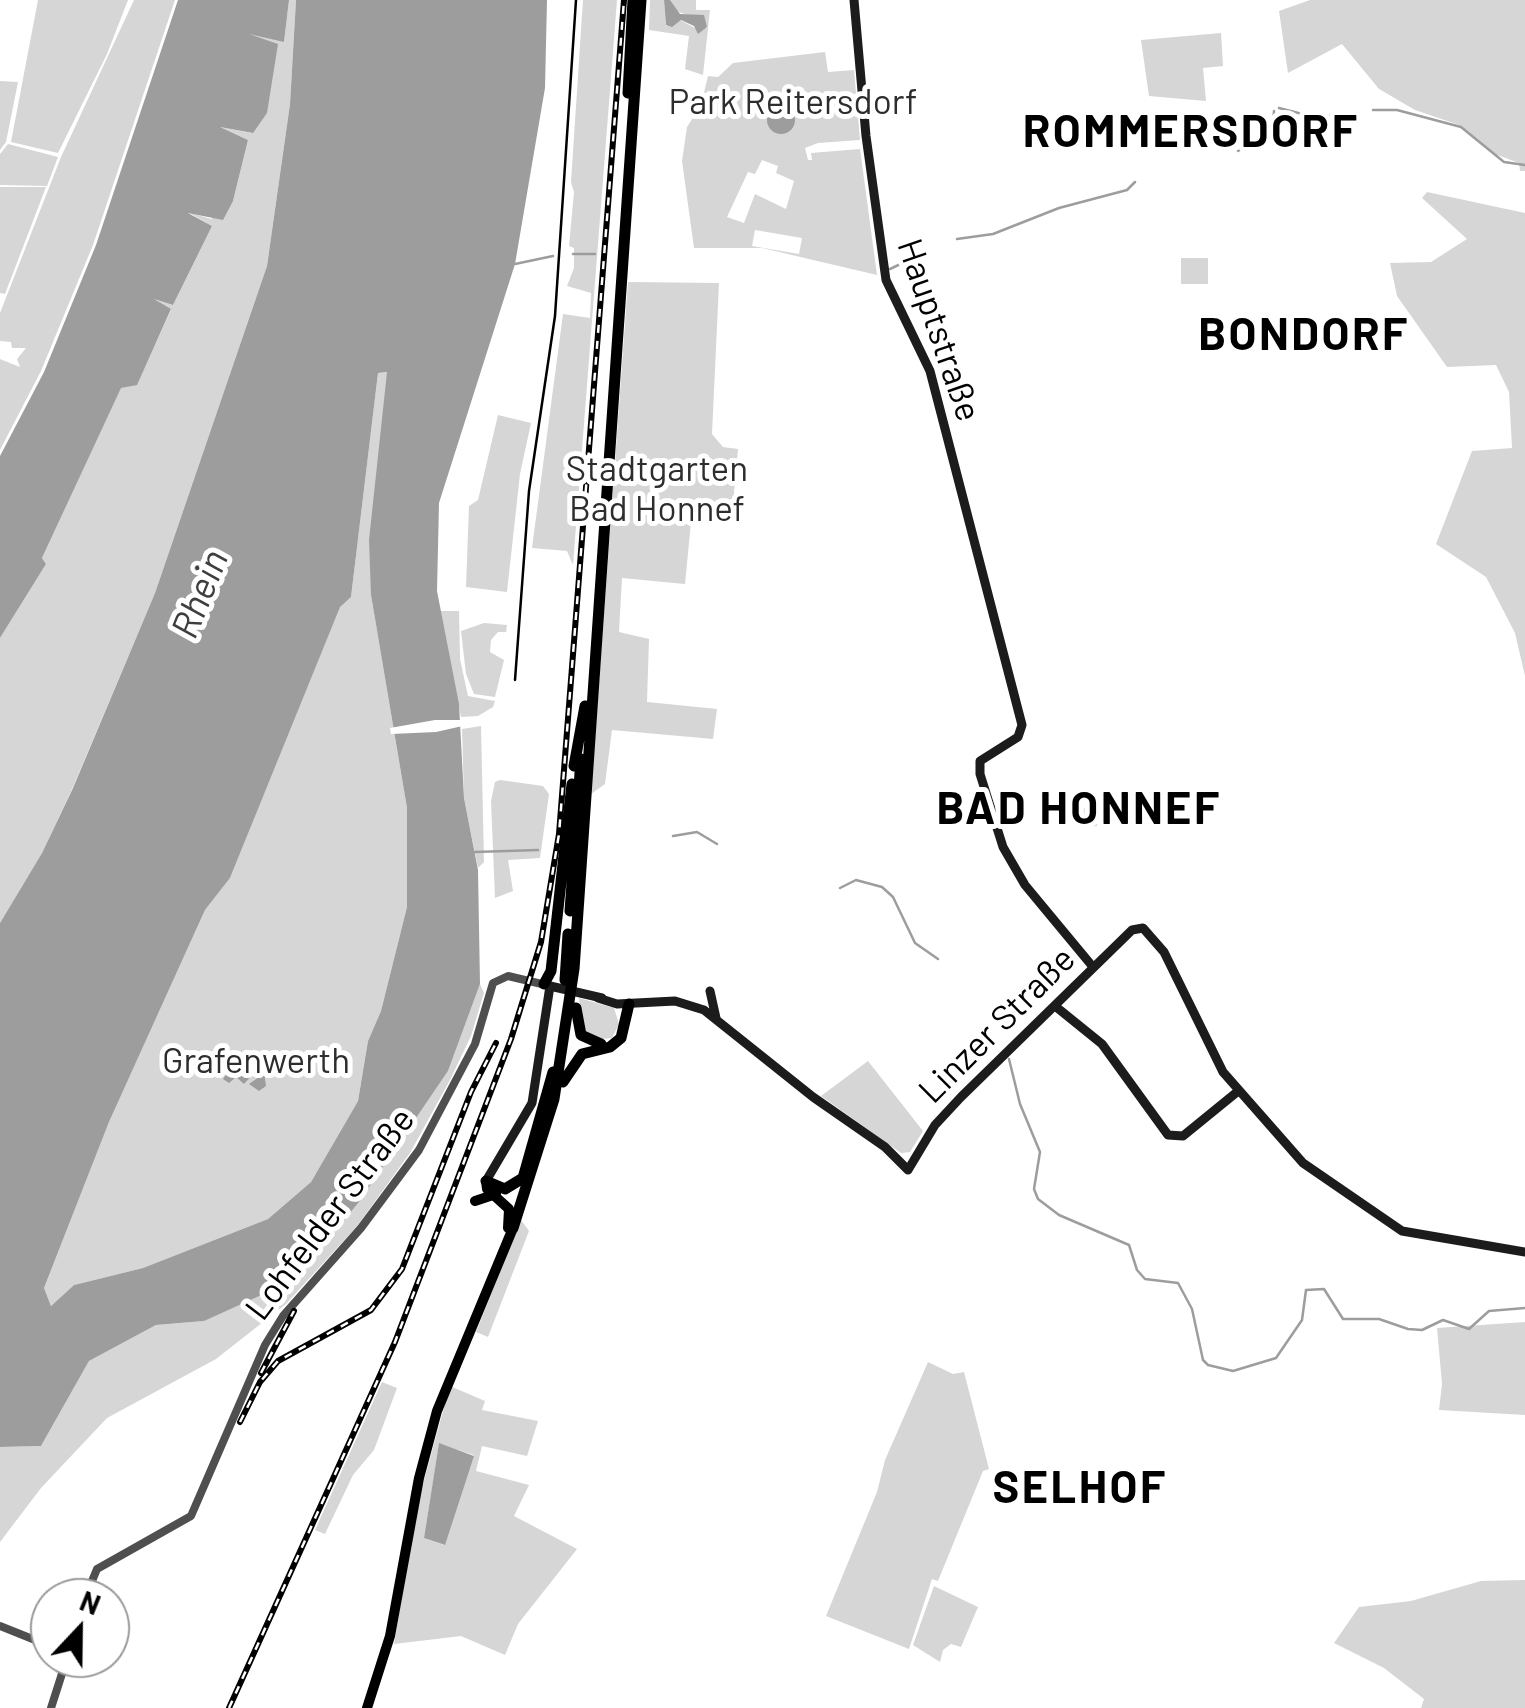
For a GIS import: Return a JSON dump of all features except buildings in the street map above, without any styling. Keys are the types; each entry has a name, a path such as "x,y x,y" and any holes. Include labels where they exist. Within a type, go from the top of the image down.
{"highway":[{"path":"513,1228 556,1063 585,706 633,0"},
{"path":"550,1114 574,969 642,0"},
{"path":"547,985 552,971 585,706"},
{"path":"574,969 576,1024 584,1038 598,1044 612,1040 622,1008"},
{"path":"513,1228 550,1114 578,1057 610,1047 622,1038 622,1008"},
{"path":"486,1181 506,1189 523,1178 556,1063"}],"main road":[{"name":"Hauptstraße","path":"854,0 886,280 930,371 1015,688 1022,732 980,761 980,774 1003,846 1025,885 1093,967"},
{"name":"Linzer Straße","path":"895,1157 908,1170 947,1112 1137,927 1143,928 1164,952 1237,1092"},
{"path":"502,1254 510,1212 487,1189 486,1181 528,1112 542,1058 547,985 622,1008 676,1001 704,1010 895,1157 918,1153"},
{"path":"710,991 717,1020"},
{"path":"1055,1006 1102,1044 1168,1135 1183,1136 1237,1092 1297,1158 1397,1228 1525,1252"},
{"path":"475,1201 486,1194 497,1195"},
{"path":"366,1708 390,1636 419,1478 436,1411 513,1228"}],"street":[{"name":"Lohfelder Straße","path":"94,1578 98,1569 190,1516 258,1358 280,1319 361,1228 411,1163 448,1099 483,1024 497,979 510,976 547,985"},
{"path":"0,1626 30,1638"},
{"path":"51,1708 61,1678"}],"green space":[{"path":"38,0 128,0 107,54 58,153 11,142"},
{"path":"134,0 175,0 93,245 41,371 0,450 0,359 20,367 17,359 26,348 12,348 11,342 0,341 0,313 61,157"},
{"path":"289,0 296,0 290,104 267,266 155,593 42,853 0,923 0,638 46,564 42,558 121,387 137,384 171,310 154,299 173,305 212,226 188,212 211,219 233,201 248,140 220,127 252,133 248,34 250,30 284,42"},
{"path":"583,0 617,0 573,565 567,551 532,548 563,314 590,318 591,293 567,286 574,268 574,248 569,246 574,192 571,182"},
{"path":"650,0 664,0 666,26 680,20 697,29 707,28 704,20 675,11 670,0 696,0 696,10 710,10 703,75 685,69 689,36 649,30"},
{"path":"1310,0 1525,0 1525,171 1520,171 1519,163 1492,153 1459,125 1415,110 1379,89 1342,44 1288,73 1279,11"},
{"path":"1221,33 1223,66 1203,68 1206,101 1149,96 1141,40"},
{"name":"Park Reitersdorf","path":"825,52 828,72 854,70 860,140 818,143 805,148 808,160 812,160 811,153 860,149 877,275 762,248 694,248 682,161 687,127 701,105 708,76 718,77 733,63","holes":["762,160 778,166 776,173 794,181 786,209 755,194 744,223 727,217 748,172 755,174","755,230 802,238 799,254 752,246"]},
{"path":"0,81 18,82 6,142 0,150"},
{"path":"8,144 58,157 47,186 0,185 0,154"},
{"path":"0,187 46,187 5,294 0,293"},
{"path":"1427,192 1525,213 1525,676 1515,633 1486,577 1436,544 1472,451 1512,448 1509,392 1496,365 1447,367 1397,296 1390,263 1431,262 1467,239 1422,198"},
{"path":"1181,258 1208,258 1208,284 1181,284"},
{"name":"Stadtgarten Bad Honnef","path":"628,282 719,283 712,434 723,447 738,449 732,515 692,512 685,584 622,578 619,632 649,639 647,702 717,709 713,739 612,730 605,784 591,794"},
{"name":"Grafenwerth","path":"388,372 371,595 407,808 407,907 381,1011 368,1041 358,1101 311,1182 268,1219 143,1268 74,1285 51,1306 44,1288 109,1122 205,910 230,878 340,606 351,597 378,373"},
{"path":"498,415 531,423 520,474 507,592 466,587 469,506 478,500"},
{"path":"439,611 459,611 460,659 468,696 495,701 493,707 478,716 461,717"},
{"path":"484,623 507,625 506,632 498,632 491,640 490,652 504,660 495,697 474,694 466,674 461,631"},
{"path":"481,726 484,862 478,868 464,798 462,729"},
{"path":"495,782 543,786 549,794 540,858 508,860 513,891 495,898 491,801"},
{"path":"1096,808 1097,826 1077,828 1071,812"},
{"path":"480,984 484,993 471,1036 450,1080 410,1153 357,1226 286,1304 216,1359 107,1418 41,1488 0,1542 0,1447 41,1446 89,1361 156,1325 204,1321 323,1246 359,1202 448,1071"},
{"path":"579,998 614,1008 619,1024 612,1038 592,1040 581,1024"},
{"path":"868,1061 923,1131 910,1152 901,1153 821,1096"},
{"path":"521,1220 529,1231 488,1337 476,1332"},
{"path":"1525,1322 1525,1415 1439,1410 1442,1384 1437,1328"},
{"path":"928,1362 953,1374 964,1372 989,1469 983,1471 938,1581 932,1579 909,1649 826,1616 877,1492 885,1460"},
{"path":"382,1382 397,1388 374,1450 353,1475 325,1534 315,1530"},
{"path":"450,1386 485,1401 482,1410 538,1421 527,1456 482,1446 476,1471 529,1485 514,1516 577,1549 518,1624 505,1655 461,1636 394,1644 418,1502","holes":["439,1444 474,1455 444,1545 424,1538"]},
{"path":"1525,1580 1525,1708 1421,1708 1424,1699 1384,1668 1334,1643 1359,1607 1411,1601 1481,1581"},
{"path":"934,1586 978,1607 961,1647 951,1644 943,1650 940,1662 913,1645"}],"water":[{"path":"178,0 289,0 284,42 249,34 278,44 267,113 253,133 220,127 248,140 233,201 223,220 188,213 212,226 173,305 154,299 171,309 137,385 121,388 42,558 46,564 0,638 0,456 44,372 96,245"},
{"name":"Rhein","path":"296,0 547,0 545,88 515,264 439,503 437,591 459,704 464,798 478,870 480,984 448,1071 359,1202 323,1246 279,1287 204,1321 156,1325 89,1361 41,1446 0,1447 0,923 42,853 73,788 155,593 267,266 290,104","holes":["387,372 369,540 371,595 407,808 407,907 381,1011 368,1041 358,1101 311,1182 268,1219 143,1268 74,1285 51,1306 44,1288 109,1122 205,910 230,878 340,607 351,597 378,373"]},
{"path":"664,0 670,0 680,14 704,15 707,27 698,34 694,26 681,20 672,27 666,25"},
{"path":"781,106 791,110 795,120 791,130 781,134 771,130 767,120 771,110"},
{"path":"269,1059 273,1062 264,1072 266,1086 259,1091 249,1084 259,1077 255,1072 244,1084 236,1077 229,1083 223,1079 234,1063 249,1073 253,1060 265,1066"},
{"path":"439,1443 474,1456 445,1545 424,1538"}],"pier":[{"path":"435,720 467,720 467,725 436,732 391,734 390,728"}],"waterway":[{"path":"1279,108 1310,116 1335,116"},
{"path":"1373,110 1397,110 1461,127 1504,162 1525,165"},
{"path":"1238,151 1272,134 1274,111"},
{"path":"957,239 993,234 1059,208 1127,190 1135,182"},
{"path":"573,254 595,254"},
{"path":"515,264 553,256"},
{"path":"890,269 911,259"},
{"path":"673,836 697,832 717,844"},
{"path":"475,852 538,850"},
{"path":"840,888 856,880 882,887 893,897 915,943 938,959"},
{"path":"1009,1059 1020,1104 1040,1152 1034,1189 1038,1199 1059,1215 1129,1245 1137,1270 1145,1279 1178,1283 1192,1309 1203,1360 1208,1365 1233,1371 1276,1358 1302,1320 1306,1290 1324,1289 1343,1319 1379,1319 1408,1329 1422,1330 1443,1320 1469,1329 1489,1311 1525,1308"}],"tram line":[{"path":"515,680 529,491 555,316 576,0"}],"railway":[{"path":"229,1708 395,1342 511,1039 541,942 559,834 624,0"},
{"path":"240,1422 260,1382 278,1361 371,1310 402,1269 471,1092 496,1043"},
{"path":"261,1373 294,1311"}],"district":[{"name":"ROMMERSDORF","path":"1191,132"},
{"name":"BONDORF","path":"1304,335"},
{"name":"BAD HONNEF","path":"1079,809"},
{"name":"SELHOF","path":"1080,1488"}]}
